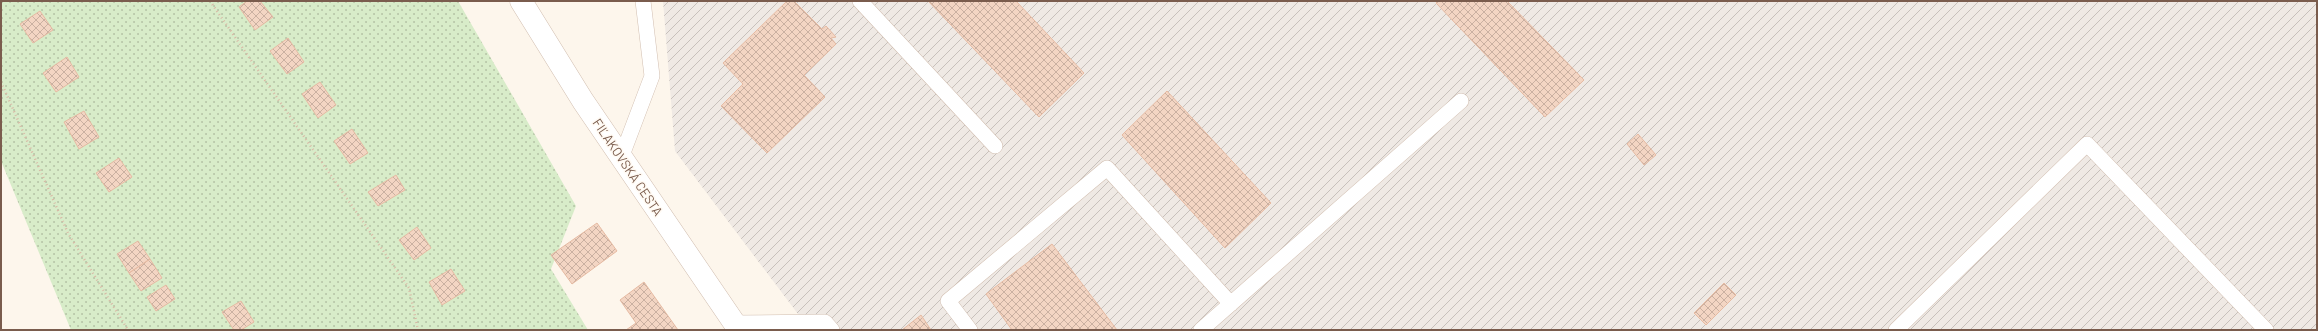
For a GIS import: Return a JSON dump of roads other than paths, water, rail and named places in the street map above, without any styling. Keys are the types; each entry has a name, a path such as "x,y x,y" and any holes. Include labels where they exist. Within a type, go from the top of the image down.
{"street":[{"name":"FIĽAKOVSKÁ CESTA","path":"521,1 548,47 737,326"}],"lane":[{"path":"622,158 652,76 643,1"},
{"path":"860,1 995,146"},
{"path":"1201,330 1461,101"},
{"path":"1896,330 2087,144 2266,330"},
{"path":"970,330 948,301 1107,168 1231,304"},
{"path":"737,326 825,322 832,330"}]}
